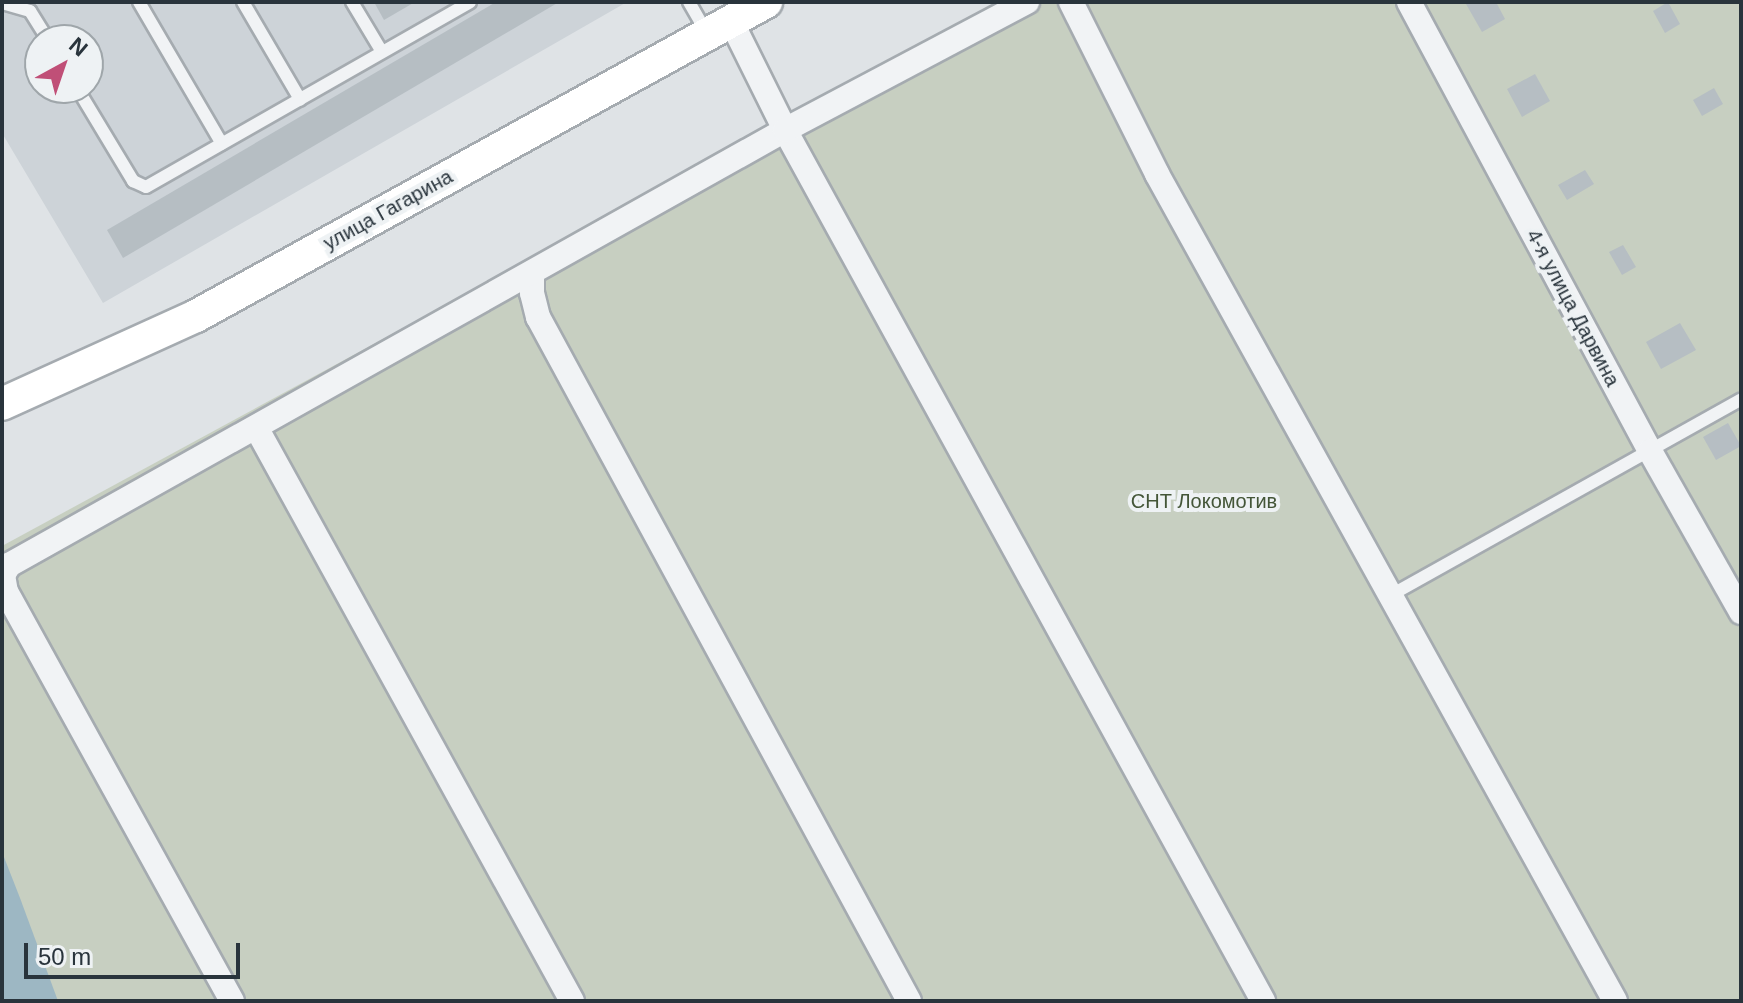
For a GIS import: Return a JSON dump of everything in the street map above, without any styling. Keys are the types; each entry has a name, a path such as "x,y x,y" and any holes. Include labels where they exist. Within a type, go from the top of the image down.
{"main road":[{"name":"улица Гагарина","path":"2,404 196,316 766,2"}],"street":[{"path":"232,1001 6,592 3,575 9,565 257,429 785,130 1027,2"},
{"path":"1071,2 1157,174 1615,1001"},
{"name":"4-я улица Дарвина","path":"1409,2 1650,451 1741,612"},
{"path":"719,28 785,130 1263,1001"},
{"path":"532,273 532,293 538,317 909,1001"},
{"path":"257,429 572,1001"}],"lane":[{"path":"139,2 222,144"},
{"path":"243,2 300,99"},
{"path":"352,2 382,52"},
{"path":"689,2 719,28"},
{"path":"2,3 28,6 39,24"},
{"path":"87,104 133,181 146,187 468,3"},
{"path":"1391,595 1741,399"}],"shaded area":[{"path":"2,2 627,2 103,303 2,133"}],"green space":[{"name":"СНТ Локомотив","path":"1003,2 1741,2 1741,1001 16,1001 2,934 2,546"}],"water":[{"path":"2,852 20,898 58,1001 2,1001"}],"building":[{"path":"374,2 415,2 384,20"},
{"path":"496,2 559,2 123,258 107,230"},
{"path":"1496,2 1505,19 1482,32 1466,4"},
{"path":"1668,2 1680,24 1665,33 1653,11"},
{"path":"1535,74 1550,101 1522,117 1507,89"},
{"path":"1714,88 1723,104 1702,116 1693,100"},
{"path":"1585,170 1594,184 1567,200 1558,185"},
{"path":"1623,245 1636,267 1622,275 1609,252"},
{"path":"1680,323 1696,350 1661,369 1646,342"},
{"path":"1728,423 1741,446 1716,460 1703,437"}]}
